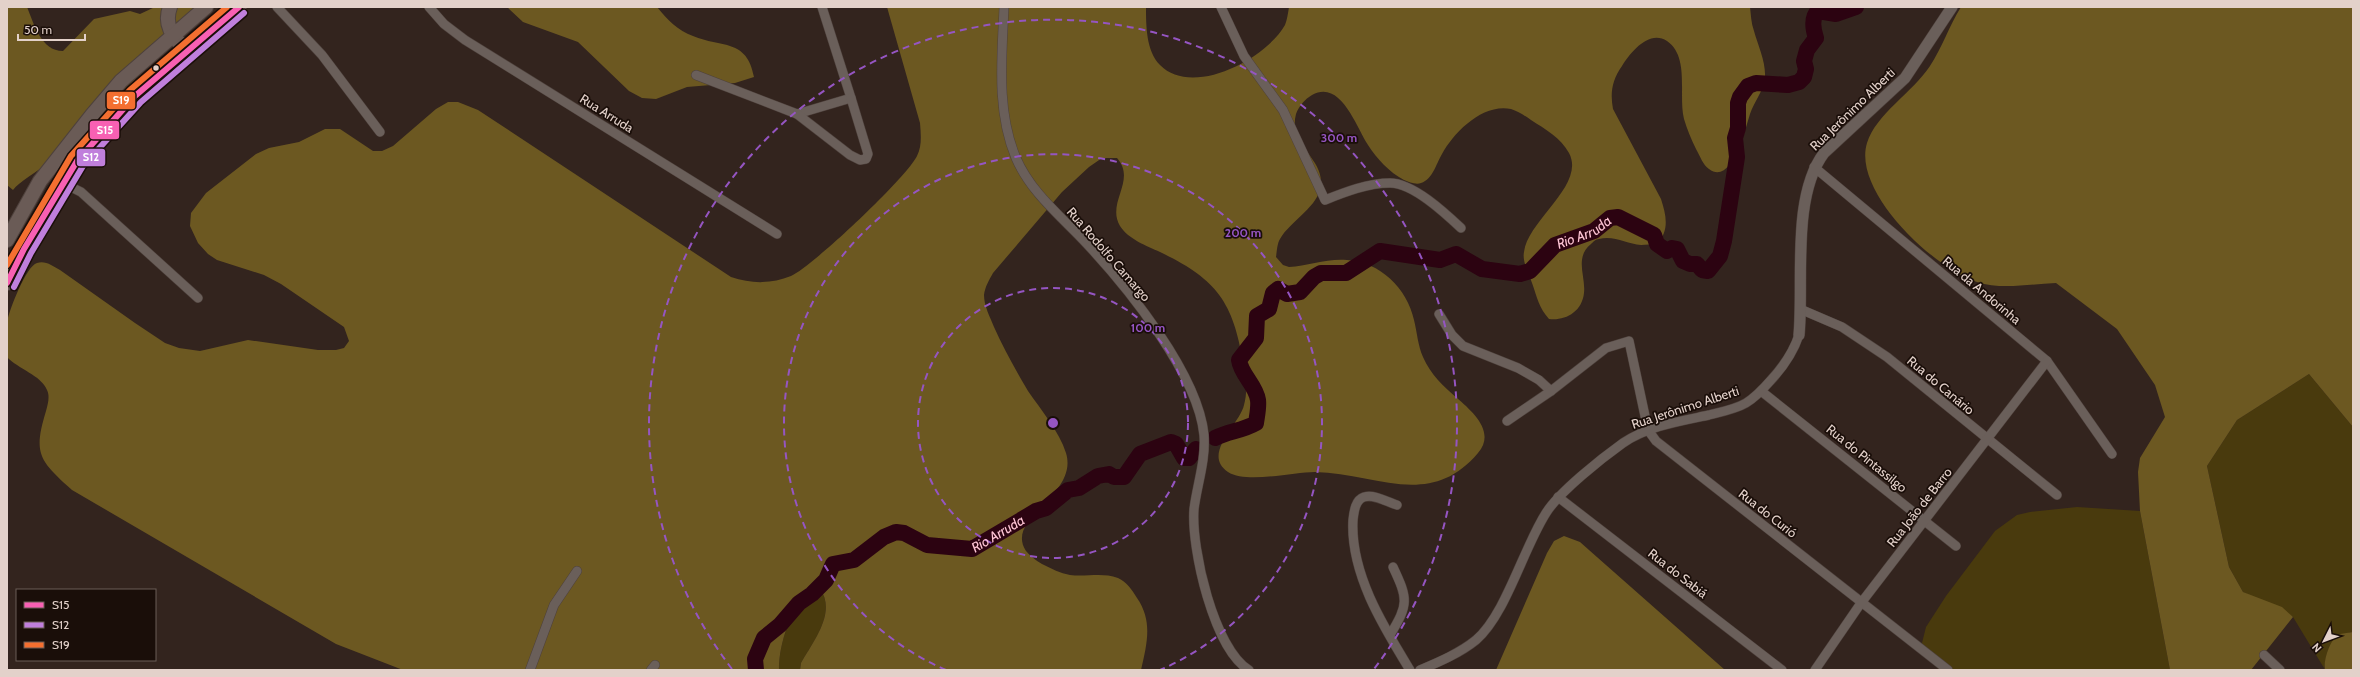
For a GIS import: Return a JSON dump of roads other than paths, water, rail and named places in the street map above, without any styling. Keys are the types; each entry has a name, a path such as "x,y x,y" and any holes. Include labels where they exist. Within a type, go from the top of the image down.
{"main road":[{"path":"170,7 167,15 168,26 173,35 186,51"},
{"path":"7,240 40,181 92,115 121,82 206,7"},
{"path":"7,283 24,249 77,161 135,96 239,7"}],"street":[{"path":"277,7 322,55 380,132"},
{"name":"Rua Arruda","path":"429,7 444,24 464,40 777,234"},
{"path":"696,75 797,114 850,155 860,160 866,159 868,154 822,7"},
{"name":"Rua Rodolfo Camargo","path":"1004,7 1001,79 1005,121 1016,158 1043,200 1089,246 1164,340 1181,369 1199,413 1204,436 1204,454 1194,511 1198,559 1222,638 1228,650 1249,670"},
{"path":"1221,7 1244,56 1283,110 1325,200 1345,192 1391,183 1416,191 1441,209 1461,228"},
{"name":"Rua Jerônimo Alberti","path":"1420,670 1462,649 1476,640 1488,627 1535,531 1558,497 1624,442 1648,430 1723,412 1746,403 1761,391 1783,367 1793,351 1799,334 1802,219 1814,167 1824,154 1905,78 1952,7"},
{"path":"797,114 851,98"},
{"name":"Rua da Andorinha","path":"1814,167 2047,361 2112,454"},
{"path":"63,183 81,192 198,298"},
{"name":"Rua do Canário","path":"1800,309 1842,327 1887,357 1987,440 2057,495"},
{"path":"1439,314 1452,335 1463,346 1518,368 1539,380 1551,391 1507,421"},
{"name":"Rua do Curió","path":"1551,391 1606,348 1629,341 1648,430 1656,441 1948,670"},
{"name":"Rua João de Barro","path":"1815,670 1861,603 2047,361"},
{"name":"Rua do Pintassilgo","path":"1761,391 1956,546"},
{"path":"1397,505 1374,496 1364,497 1357,503 1354,512 1354,547 1360,568 1390,635 1410,670"},
{"name":"Rua do Sabiá","path":"1558,497 1782,670"},
{"path":"1390,635 1400,618 1406,601 1404,590 1393,567"},
{"path":"530,670 554,605 577,570"},
{"path":"2264,654 2280,670"}],"waterway":[{"name":"Rio Arruda","path":"1215,438 1246,428 1256,423 1258,406 1257,395 1240,365 1239,360 1256,338 1257,316 1269,309 1273,293 1278,289 1287,294 1300,292 1314,277 1321,273 1346,273 1380,251 1440,260 1456,254 1482,269 1520,274 1530,271 1555,245 1594,231 1610,218 1618,217 1654,235 1657,244 1667,251 1672,248 1677,249 1683,261 1690,264 1697,264 1702,270 1708,271 1720,256 1724,241 1737,157 1735,138 1738,128 1738,103 1740,97 1748,86 1756,83 1788,85 1799,82 1804,77 1806,69 1804,61 1807,50 1816,38 1813,24 1814,17 1818,11 1836,14 1856,7"},
{"name":"Rio Arruda","path":"756,670 755,659 764,638 780,625 799,603 812,594 826,580 833,564 854,560 884,537 896,532 904,533 927,545 972,549 1036,511 1046,508 1068,490 1079,488 1098,476 1109,474 1114,477 1124,477 1140,454 1171,442 1176,444 1184,458 1189,458 1196,449"}]}
